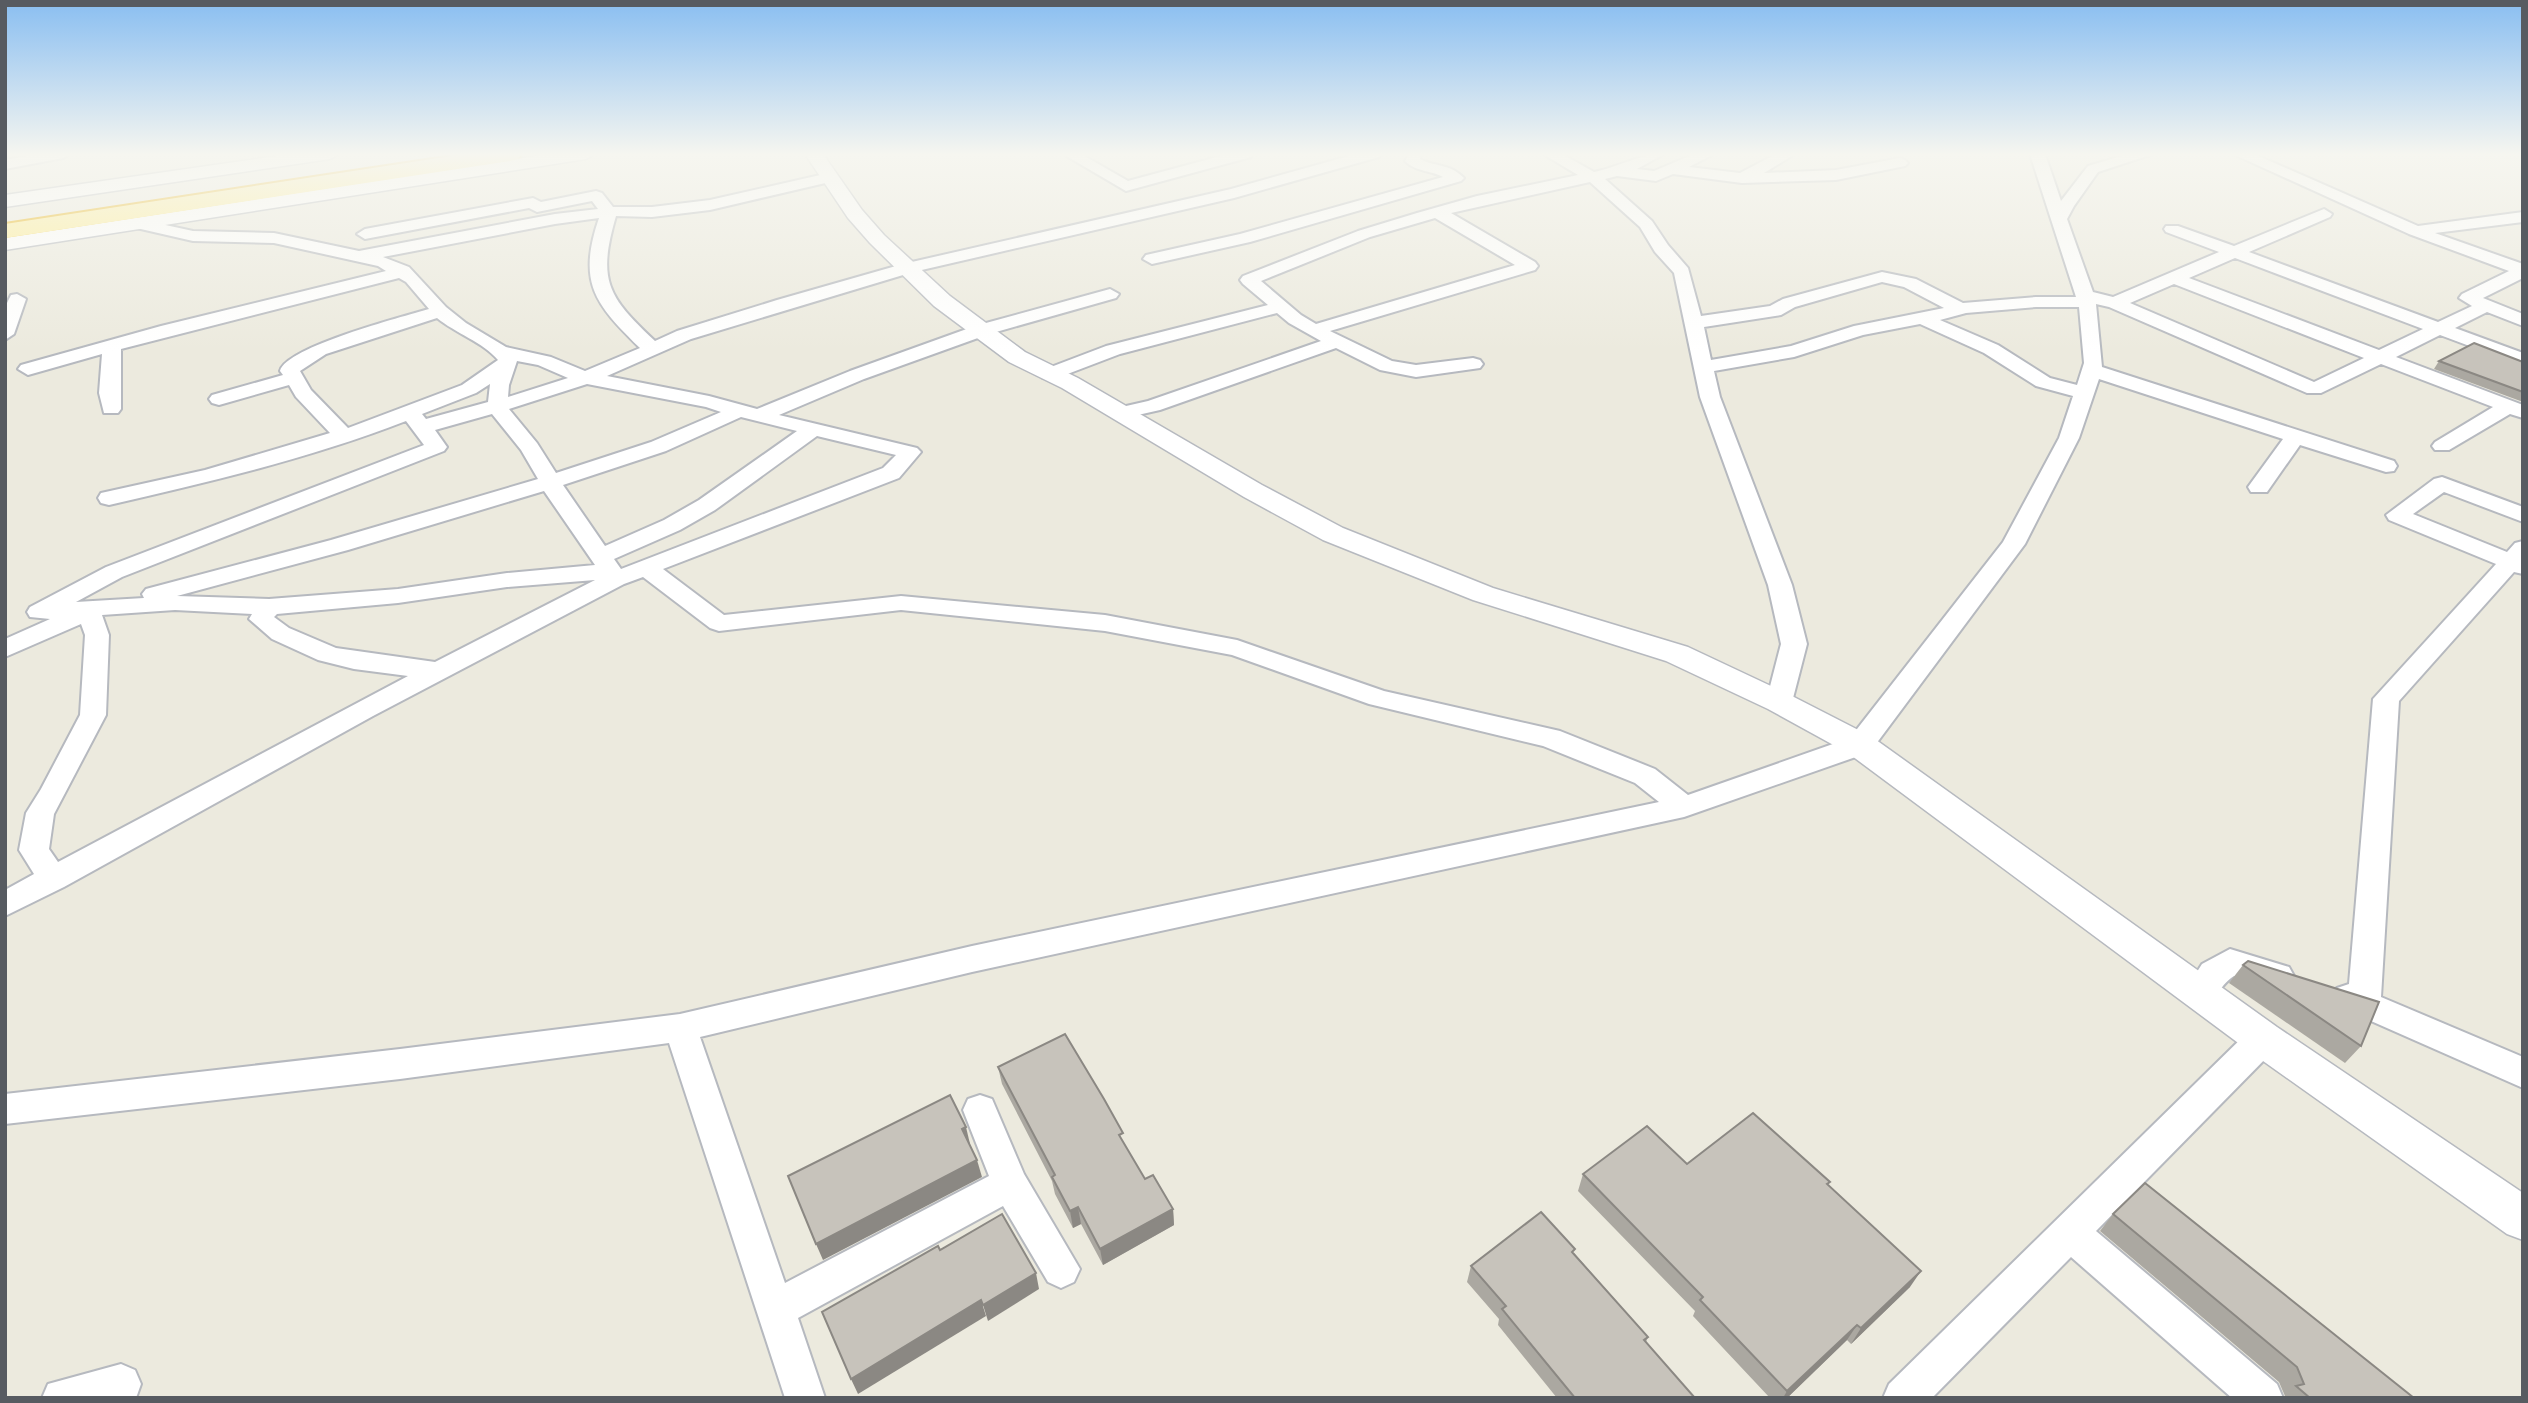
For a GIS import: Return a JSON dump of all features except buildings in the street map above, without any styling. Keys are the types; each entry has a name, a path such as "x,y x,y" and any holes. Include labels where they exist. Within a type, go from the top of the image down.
{"highway":[{"path":"5,231 81,219"}],"street":[{"path":"5,244 167,219"},
{"path":"365,234 437,219"},
{"path":"359,256 481,231 559,219"},
{"path":"607,219 600,242 598,276 601,294 620,320 651,348"},
{"path":"860,219 942,300 1017,357 1333,534 1483,594 1677,654 1779,702 1860,745 2263,1039 2523,1219"},
{"path":"109,498 210,475 344,435 539,395 588,378 684,334 909,268 1116,219"},
{"path":"1152,260 1309,219"},
{"path":"1412,219 1364,234 1249,280 1314,330 1387,366 1416,371 1473,364"},
{"path":"1314,330 1529,266 1450,219"},
{"path":"1641,219 1682,272 1710,397 1780,585 1794,644 1779,702"},
{"path":"5,1109 400,1064 680,1028 972,958 1684,807 1860,745 2014,544 2069,438 2094,363 2086,299 2060,219"},
{"path":"2115,303 2311,219"},
{"path":"2388,219 2522,271"},
{"path":"2418,231 2504,219"},
{"path":"138,224 193,236 274,238 384,262 402,271 421,286 440,311 504,357 544,361 588,378 709,401 748,414 910,452 891,473 646,568 608,568 588,575 507,580 398,596 268,607 175,603 39,612 114,572 438,447 416,420"},
{"path":"2172,229 2523,360"},
{"path":"28,369 402,271"},
{"path":"2522,271 2468,298 2523,320"},
{"path":"1694,323 1775,311 1789,303 1882,277 1910,283 1960,309"},
{"path":"2174,278 2516,410"},
{"path":"5,649 88,610 282,562 640,456 982,330 1110,294"},
{"path":"5,301 18,299 5,334"},
{"path":"1704,367 1794,351 1861,330 1960,309 2086,299 2115,303 2314,389"},
{"path":"2295,402 2314,389 2486,306"},
{"path":"1050,374 1113,350 1281,307"},
{"path":"344,435 303,393 293,378 291,366 319,350 440,311"},
{"path":"1921,318 1991,349 2043,382 2084,393"},
{"path":"1120,413 1153,406 1238,374 1336,342"},
{"path":"111,346 113,359 108,381 111,409"},
{"path":"504,357 498,405 516,433 530,447 550,483 608,568"},
{"path":"416,420 469,389 504,357"},
{"path":"2092,370 2386,466"},
{"path":"219,399 293,378"},
{"path":"2442,446 2516,410"},
{"path":"5,904 439,671 706,505 812,430"},
{"path":"2259,487 2295,437"},
{"path":"2364,1002 2386,699 2519,559 2397,515 2442,484 2523,516"},
{"path":"646,568 719,623 901,603 1105,623 1237,648 1378,698 1550,737 1645,776 1684,807"},
{"path":"268,607 261,619 273,630 286,638 316,647 324,653 365,663 439,671"},
{"path":"53,879 34,850 40,813 53,794 93,715 97,635 88,610"},
{"path":"2200,992 2213,973 2230,962 2364,1002 2523,1073"},
{"path":"680,1028 805,1398"},
{"path":"1903,1398 2263,1039"},
{"path":"980,1110 1010,1184 1061,1269"},
{"path":"775,1309 1010,1184"},
{"path":"2070,1232 2247,1393"},
{"path":"62,1398 121,1384"}]}
